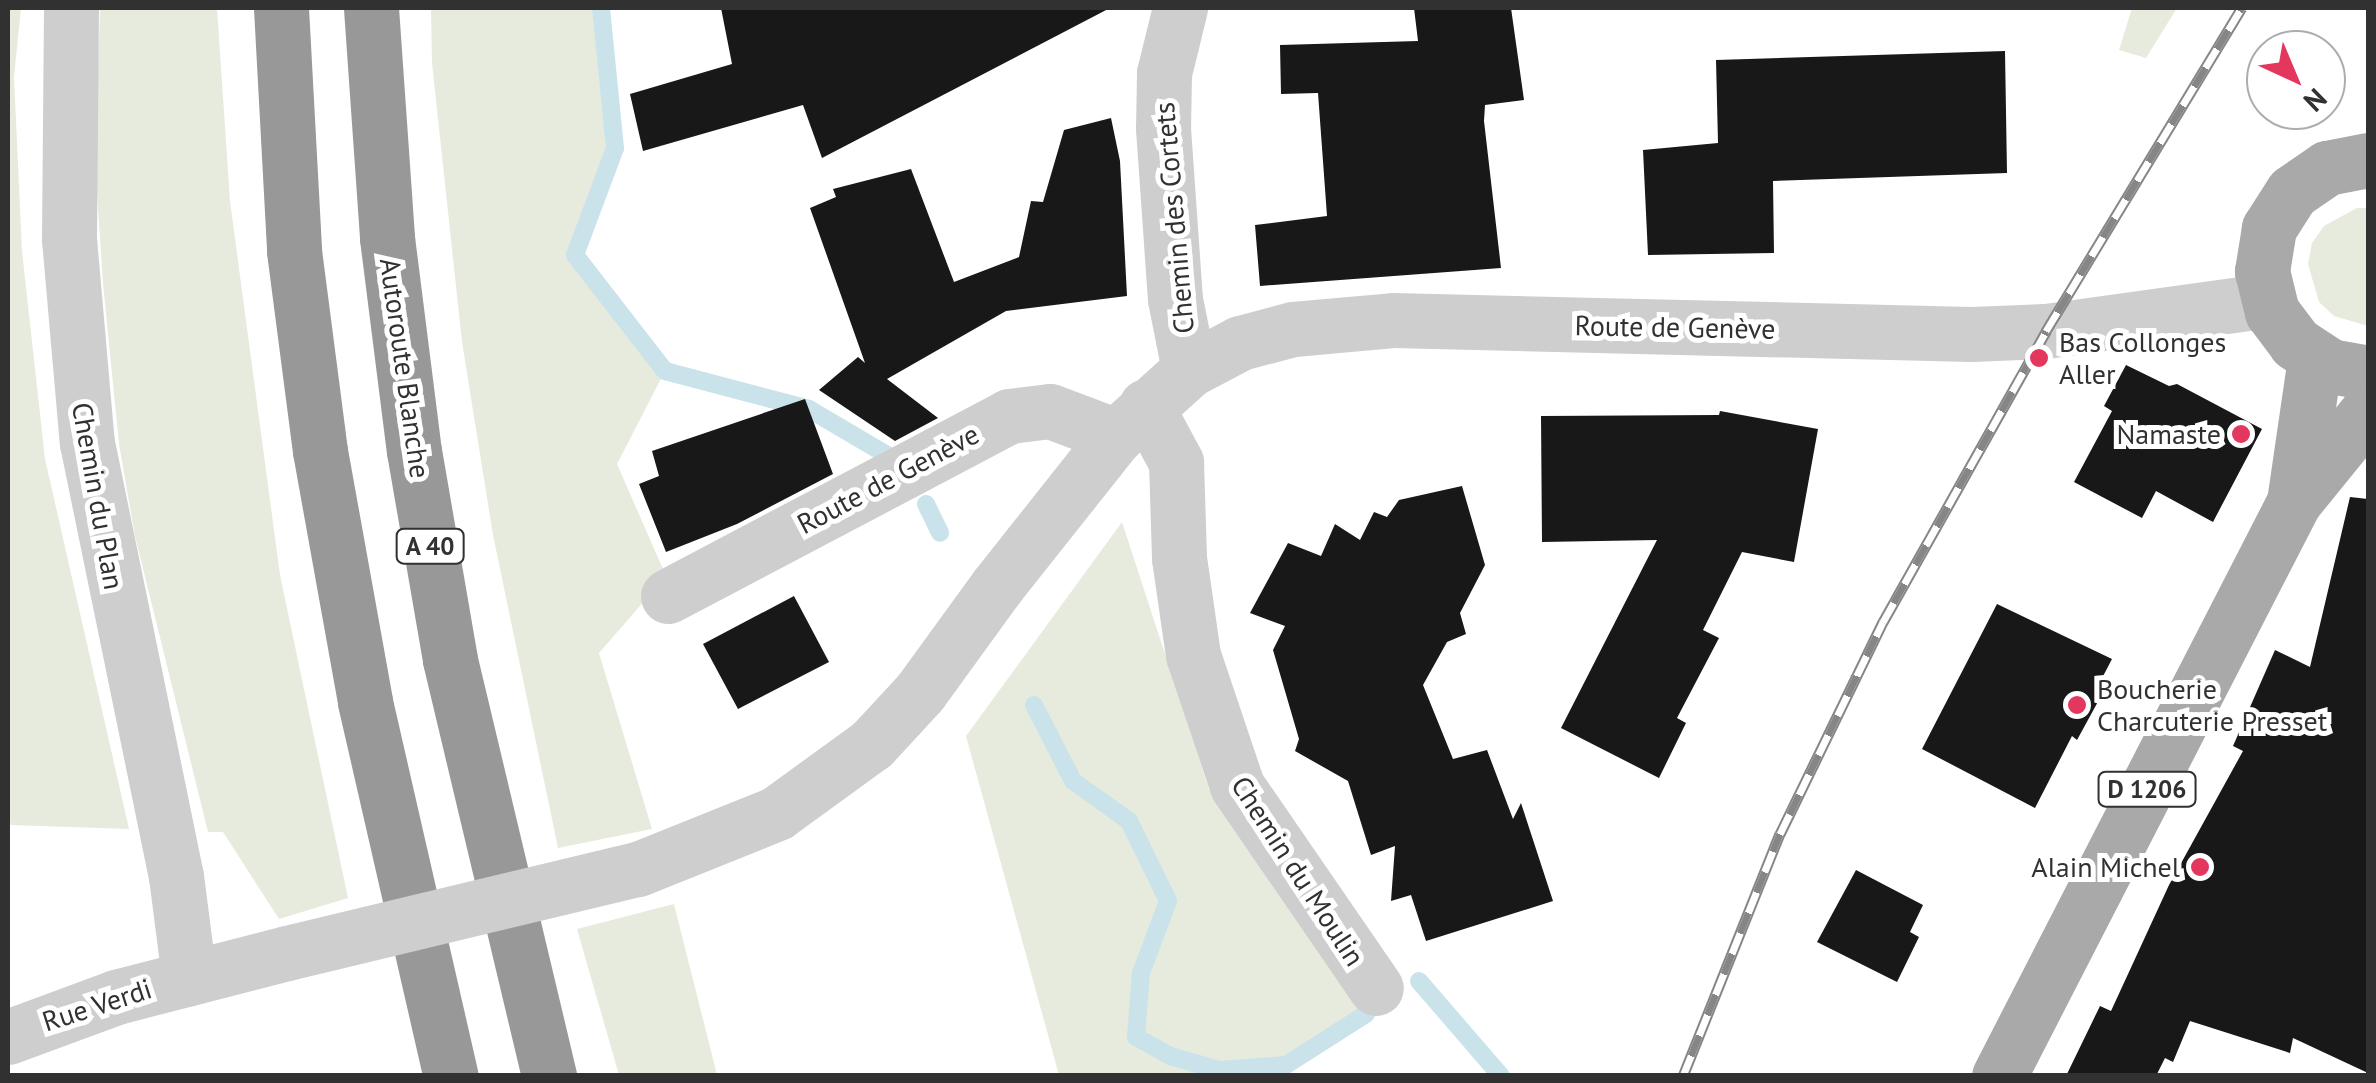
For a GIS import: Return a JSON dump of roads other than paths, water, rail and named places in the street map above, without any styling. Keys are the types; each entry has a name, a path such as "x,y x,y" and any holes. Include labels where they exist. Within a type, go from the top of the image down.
{"highway":[{"path":"280,8 294,251 320,452 365,702 451,1076"},
{"name":"Autoroute Blanche","path":"371,8 387,238 414,451 450,660 549,1076"}],"main road":[{"path":"2368,160 2328,168 2303,182 2283,203 2269,228 2263,257 2268,300 2286,334 2315,358 2368,373"},
{"name":"D 1206","path":"2294,502 2315,358"},
{"name":"D 1206","path":"1999,1076 2294,502 2368,412"}],"street":[{"name":"Chemin du Plan","path":"71,8 68,239 86,444 176,876 189,978"},
{"name":"Chemin des Cortets","path":"1173,10 1164,73 1163,128 1174,299 1189,370"},
{"name":"Route de Genève","path":"286,953 638,869 776,814 872,744 920,692 997,586 1131,421 1189,370 1240,343 1271,334 1377,322 1972,334 2046,330 2268,300"},
{"name":"Route de Genève","path":"668,596 1009,416 1050,411 1131,421"},
{"name":"Chemin du Moulin","path":"1131,421 1176,462 1179,558 1193,654 1237,786 1376,988"},
{"name":"Rue Verdi","path":"8,1037 56,1016 286,953"}],"waterway":[{"path":"601,8 615,148 575,255 665,371 809,409 887,455"},
{"path":"926,504 940,533"},
{"path":"1034,705 1073,781 1129,821 1168,901 1141,973 1136,1037 1170,1056 1219,1070 1286,1065 1366,1014"},
{"path":"1419,981 1501,1076"}],"railway":[{"path":"1683,1076 1780,834 1883,622 2046,331 2242,8"}],"place":[{"name":"Bas Collonges Aller","path":"2039,358"},
{"name":"Namaste","path":"2241,434"},
{"name":"Boucherie Charcuterie Presset","path":"2077,705"},
{"name":"Alain Michel","path":"2200,867"}]}
